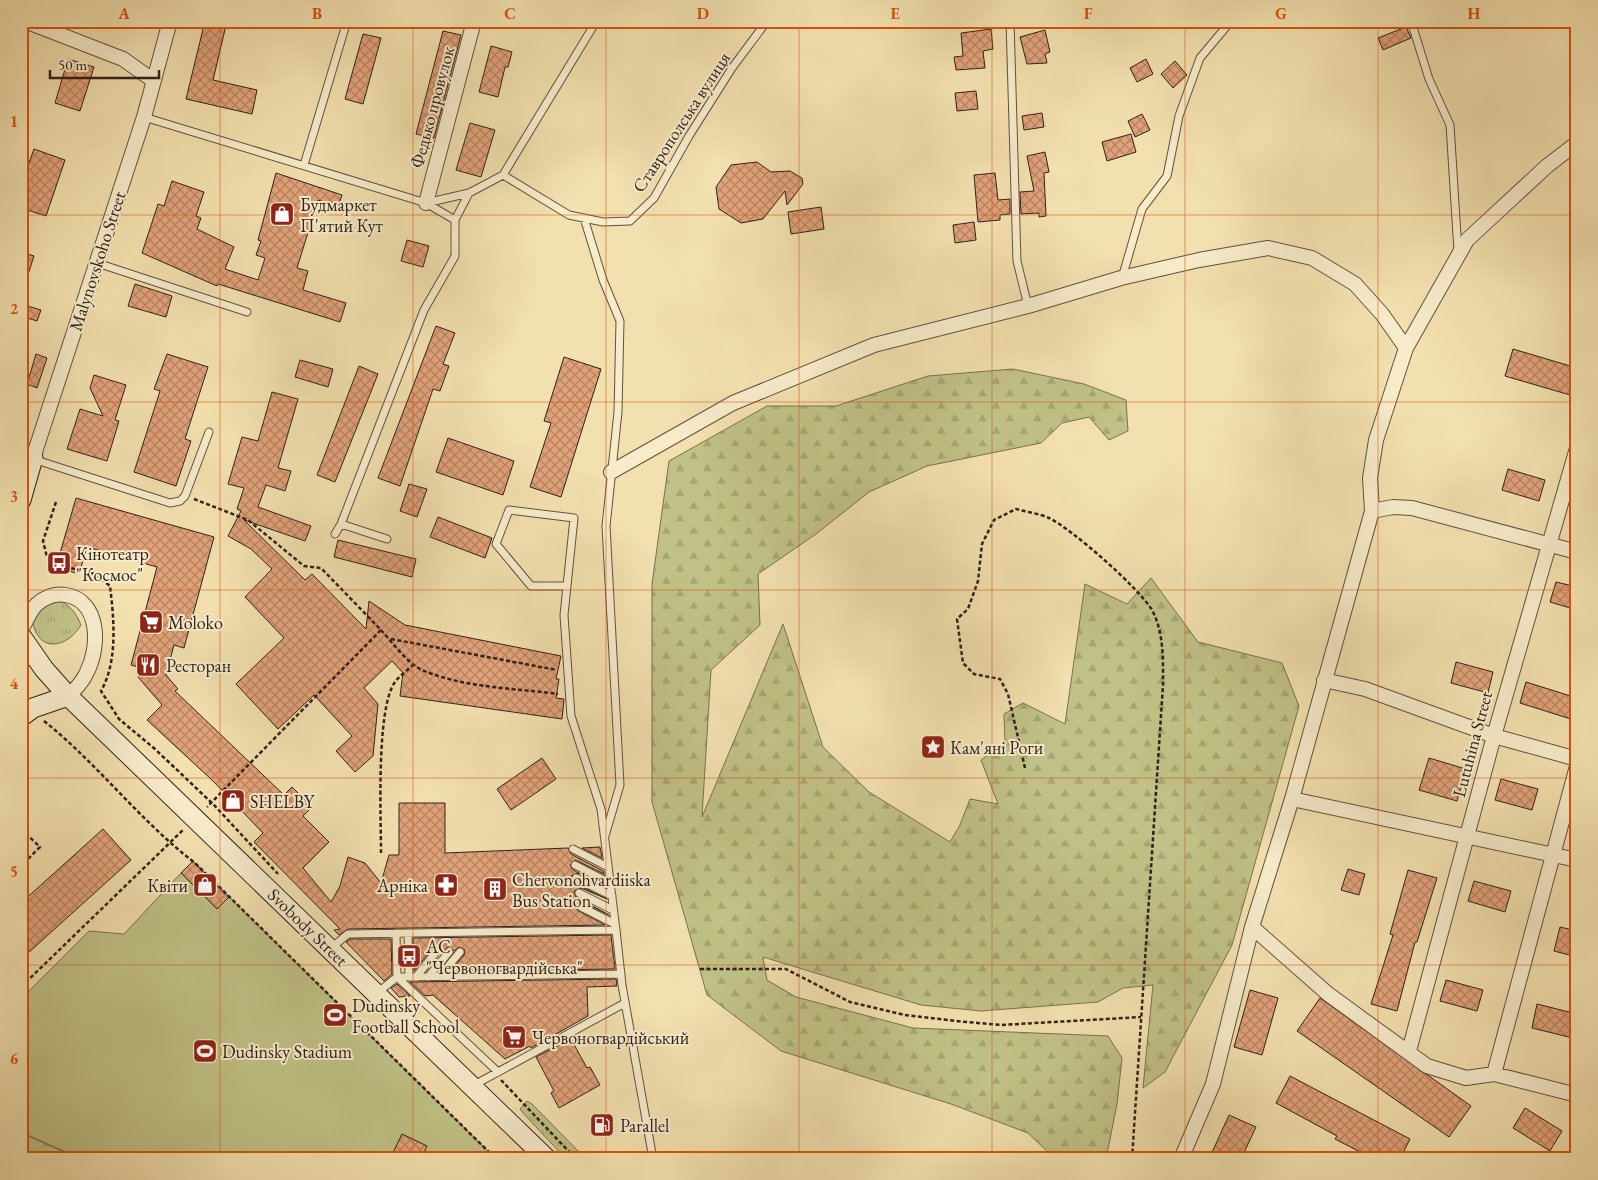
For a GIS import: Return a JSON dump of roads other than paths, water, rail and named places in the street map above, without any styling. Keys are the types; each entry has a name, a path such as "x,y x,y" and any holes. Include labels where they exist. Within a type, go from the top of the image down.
{"main road":[{"name":"Malynovskoho Street","path":"21,500 27,457"},
{"name":"Svobody Street","path":"24,648 68,696 548,1159"},
{"path":"29,718 32,708 68,696"}],"street":[{"path":"25,21 123,59 154,81"},
{"name":"Malynovskoho Street","path":"27,457 97,263 144,117 170,21"},
{"name":"Федько провулок","path":"426,203 474,21"},
{"path":"1181,1159 1213,1084 1252,927 1292,799 1372,511 1370,478 1376,440 1406,348 1467,240 1547,166 1577,143"},
{"path":"611,472 733,403 874,345 1028,306 1121,278 1200,260 1268,248 1312,258 1355,284 1382,314 1406,348"},
{"name":"Lutuhina Street","path":"1409,1052 1547,544 1577,448"},
{"path":"1372,511 1393,507 1412,508 1577,552"},
{"path":"21,630 36,606 46,597 60,594 76,596 93,616 95,628 94,650 88,670 79,686 68,696"},
{"path":"1324,680 1364,689 1494,736 1577,759"},
{"path":"1494,1074 1577,766"},
{"path":"1292,799 1577,860"},
{"path":"1252,927 1328,994 1427,1066 1466,1078 1494,1074 1577,1095"}],"lane":[{"path":"304,165 347,21"},
{"path":"426,203 469,193 503,175 594,24 600,21"},
{"name":"Ставрополська вулиця","path":"503,175 569,215 602,222 630,221 654,198 718,91 767,21"},
{"path":"1010,21 1017,261 1028,306"},
{"path":"1121,278 1142,210 1167,176 1179,116 1200,58 1231,21"},
{"path":"1411,21 1429,79 1450,125 1458,254"},
{"path":"144,117 426,203 455,220"},
{"path":"335,534 341,524 424,310 455,256 455,220 469,193"},
{"path":"584,218 603,280 620,321 618,412 606,526 620,785 605,836"},
{"path":"97,263 247,312"},
{"path":"27,457 170,503 180,502 185,496 209,432"},
{"path":"567,586 531,586 496,544 509,510 574,518 567,586 564,615 571,716 602,809 625,1003 654,1159"},
{"path":"341,524 387,539"},
{"path":"573,849 608,867"},
{"path":"575,865 610,883"},
{"path":"576,878 612,896"},
{"path":"579,893 613,910"},
{"path":"581,907 615,927"},
{"path":"330,949 348,934 615,927"},
{"path":"396,933 397,977 498,1072"},
{"path":"408,933 412,977"},
{"path":"412,977 436,952"},
{"path":"428,976 449,952"},
{"path":"440,976 460,952"},
{"path":"376,994 397,977 621,974"},
{"path":"472,1086 625,1003"}],"place":[{"name":"Будмаркет П'ятий Кут","path":"282,214"},
{"name":"Кінотеатр \"Космос\"","path":"59,563"},
{"name":"Moloko","path":"151,622"},
{"name":"Ресторан","path":"148,665"},
{"name":"Кам'яні Роги","path":"933,747"},
{"name":"SHELBY","path":"233,801"},
{"name":"Квіти","path":"205,885"},
{"name":"Арніка","path":"446,885"},
{"name":"Chervonohvardiiska Bus Station","path":"495,889"},
{"name":"АС \"Червоногвардійська\"","path":"409,956"},
{"name":"Dudinsky Football School","path":"335,1015"},
{"name":"Червоногвардійський","path":"514,1037"},
{"name":"Dudinsky Stadium","path":"205,1051"},
{"name":"Parallel","path":"602,1125"}]}
